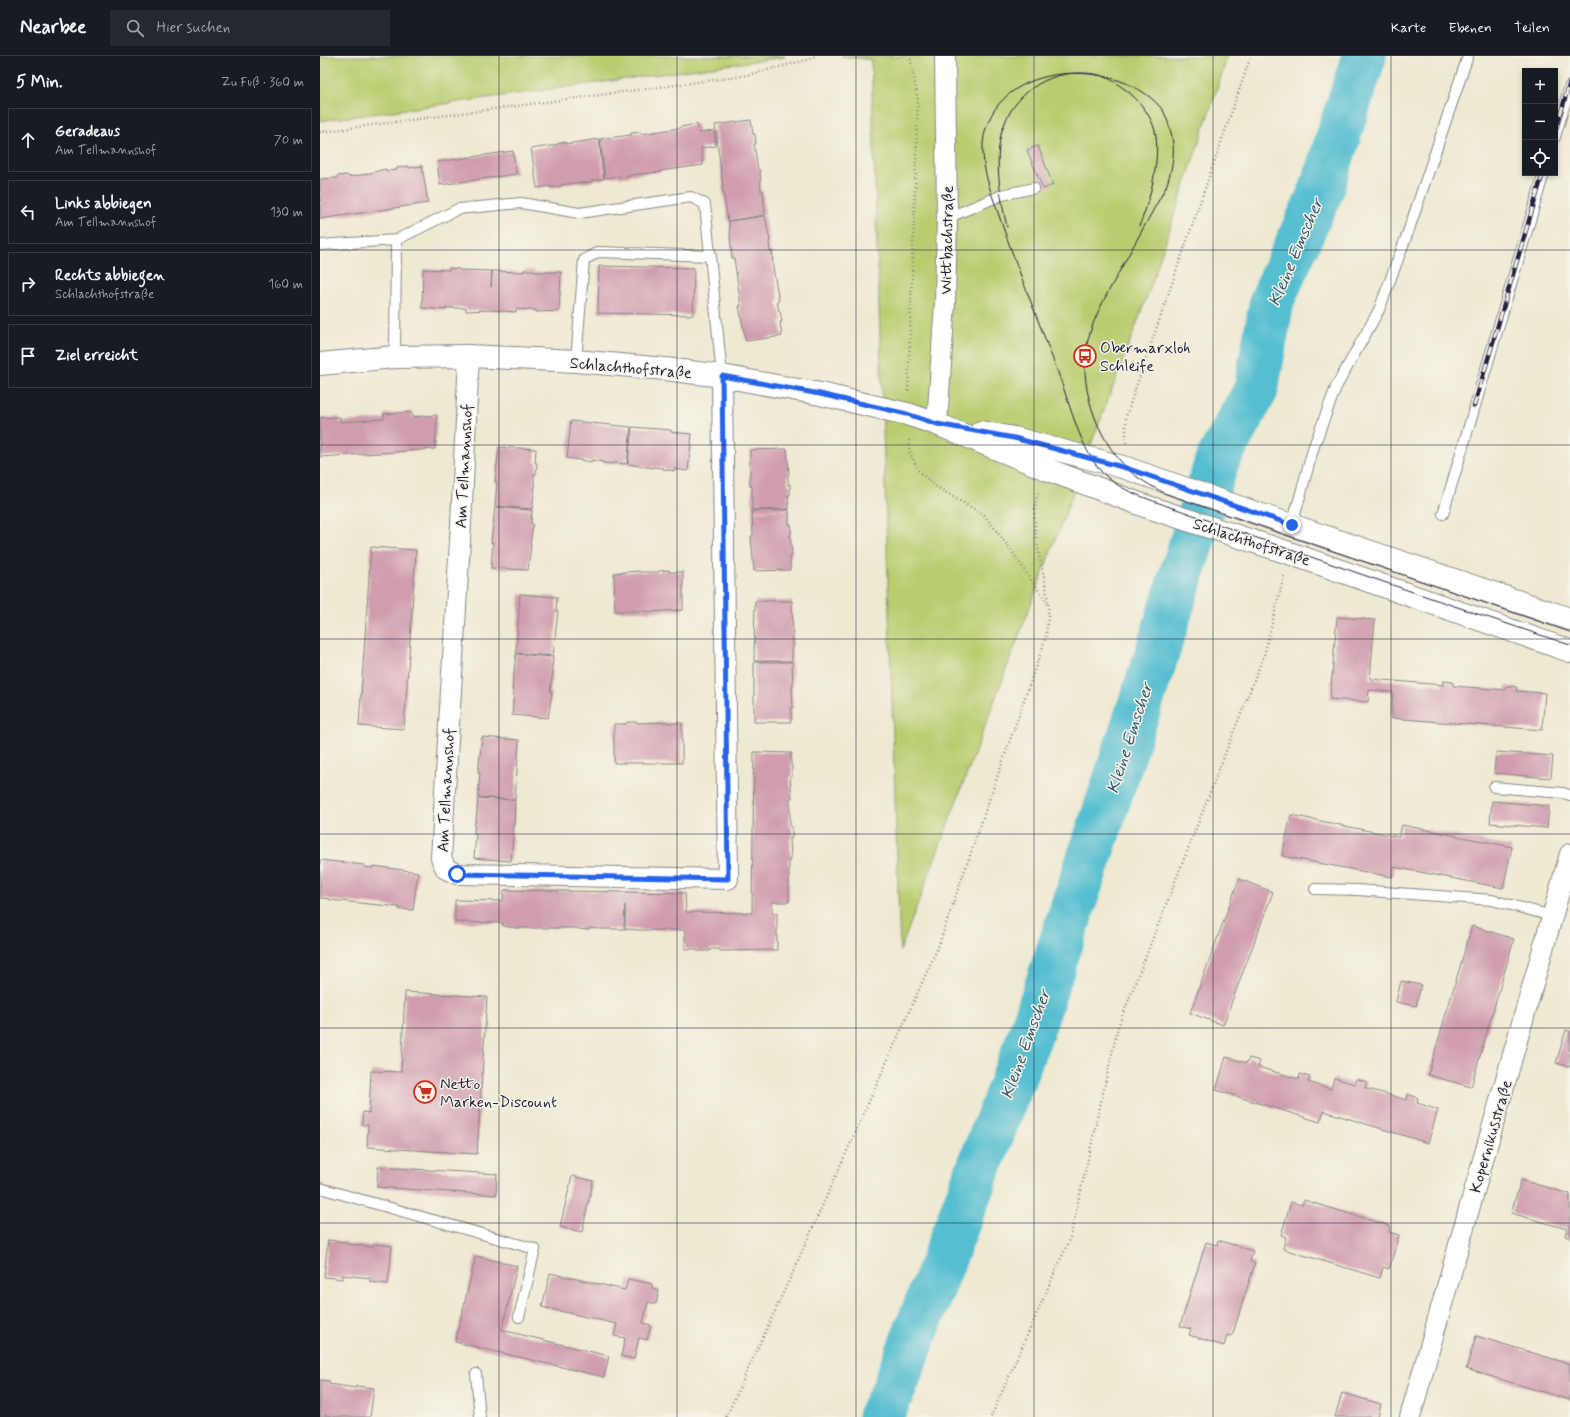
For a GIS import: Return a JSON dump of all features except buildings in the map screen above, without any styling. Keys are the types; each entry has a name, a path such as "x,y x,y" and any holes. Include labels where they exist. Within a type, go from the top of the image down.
{"street":[{"name":"Wittbachstraße","path":"937,424 946,302 947,218 945,56"},
{"name":"Schlachthofstraße","path":"320,364 395,357 469,356 576,361 722,376 820,394 907,414 937,424 1046,469 1146,506 1286,552 1570,651"},
{"name":"Am Tellmannshof","path":"469,356 461,524 441,858 446,869 457,874 728,879 722,376"},
{"name":"Schlachthofstraße","path":"937,424 1014,438 1126,468 1570,619"},
{"name":"Kopernikusstraße","path":"1410,1417 1570,854"}],"lane":[{"path":"1292,525 1314,446 1336,387 1379,310 1407,235 1468,56"},
{"path":"1558,127 1570,86"},
{"path":"1443,514 1543,176"},
{"path":"947,218 1002,195 1034,188"},
{"path":"320,245 396,240 458,209 521,204 578,212 691,197 705,204 722,376"},
{"path":"395,357 396,240"},
{"path":"576,361 584,260 598,252 711,256"},
{"path":"1494,787 1563,793 1570,795"},
{"path":"1315,889 1357,890 1492,900 1552,916"},
{"path":"320,1188 535,1249 519,1317"},
{"path":"476,1374 480,1417"}],"path":[{"path":"320,132 743,76 807,60 815,56"},
{"path":"910,56 918,100 907,414 909,450 918,470 935,486 984,515 1008,546 1048,606"},
{"path":"1126,468 1126,416 1251,56"},
{"path":"726,1417 792,1274 938,947 1046,636 1048,606 1036,537 1035,517 1037,496 1046,469"},
{"path":"991,1417 1070,1238 1118,1027 1264,655 1284,576 1286,552"}],"green space":[{"path":"320,56 785,56 785,57 320,121"},
{"path":"841,56 1228,56 1149,291 900,951 871,60"}],"waterway":[{"name":"Kleine Emscher","path":"880,1417 893,1391 1032,1030 1153,666 1217,461 1256,390 1272,300 1321,191 1364,56"}],"tram line":[{"path":"1007,227 998,172 1000,139 1004,125 1018,101 1039,84 1051,78 1065,74 1079,73 1108,78 1131,94 1140,103 1151,119 1155,131 1157,153 1147,205 1139,226"},
{"path":"1570,632 1164,493 1135,476 1116,456 1098,425 1087,391 1085,356 1088,340 1101,306 1166,187 1173,158 1173,141 1168,122 1164,112 1145,94 1121,81 1092,74 1062,74 1034,80 1010,94 992,114 983,143 983,158 987,180 1082,439 1093,461 1107,477 1114,483 1131,492 1167,506 1570,645"}],"railway":[{"path":"1558,122 1570,82"},
{"path":"1474,406 1542,176"}],"place":[{"name":"Obermarxloh Schleife","path":"1085,356"},
{"name":"Netto Marken-Discount","path":"425,1092"}],"route":[{"path":"457,874 728,879 722,376 820,394 907,414 937,424 1014,438 1126,468 1292,525"}]}
